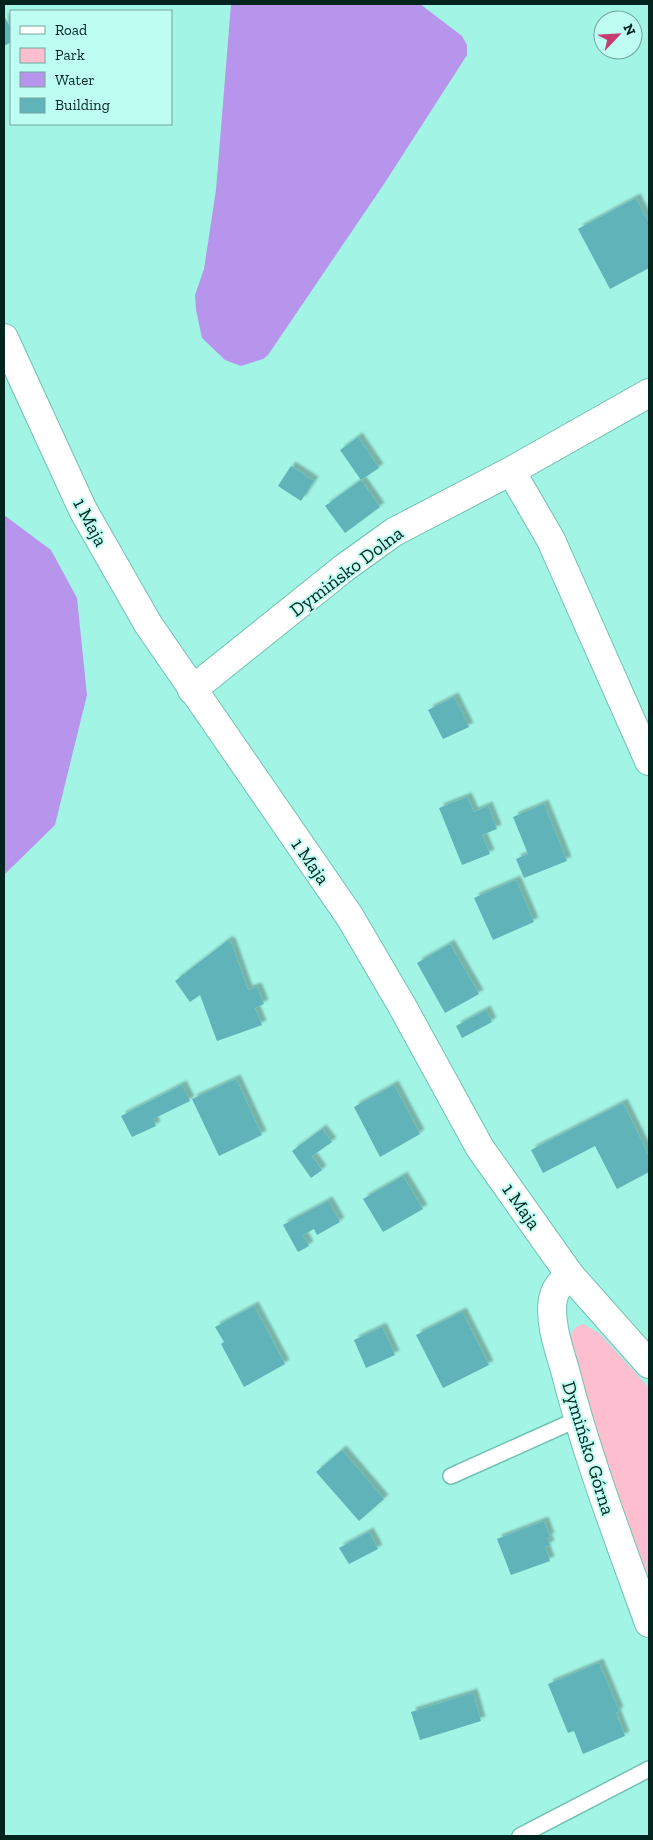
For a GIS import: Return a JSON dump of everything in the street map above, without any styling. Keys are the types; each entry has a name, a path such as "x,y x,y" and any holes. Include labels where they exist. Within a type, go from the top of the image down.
{"street":[{"name":"1 Maja","path":"4,338 83,510 148,624 350,917 401,1004 480,1148 570,1275 649,1364"},
{"name":"Dymińsko Dolna","path":"192,690 344,568 394,532 511,470 649,393"},
{"path":"511,470 551,540 649,761"},
{"name":"Dymińsko Górna","path":"570,1275 560,1283 553,1299 555,1331 578,1419 605,1503 649,1623"}],"lane":[{"path":"451,1476 578,1419"},
{"path":"520,1836 649,1769"}],"green space":[{"path":"583,1324 599,1333 649,1388 649,1590 622,1520 570,1345 572,1332 576,1327"}],"water":[{"path":"231,4 420,4 462,36 467,45 467,55 384,184 268,355 263,359 241,366 225,360 202,338 195,295 204,269 216,190"},
{"path":"4,515 51,550 77,598 87,695 55,825 4,875"}],"building":[{"path":"4,16 10,26 10,43 4,46"},
{"path":"636,198 649,223 649,268 610,289 578,229"},
{"path":"358,437 379,468 361,480 340,450"},
{"path":"291,466 314,481 301,501 278,486"},
{"path":"361,480 380,507 345,533 325,506"},
{"path":"454,697 469,727 443,739 428,710"},
{"path":"467,797 474,812 488,806 497,829 482,835 490,854 462,865 439,808"},
{"path":"544,804 567,861 524,878 516,859 528,854 513,817"},
{"path":"516,880 534,922 493,940 474,898"},
{"path":"227,941 231,942 248,990 257,987 264,1004 255,1008 262,1025 217,1041 200,995 190,1002 175,981"},
{"path":"450,944 479,994 445,1013 417,963"},
{"path":"486,1010 492,1022 462,1038 456,1026"},
{"path":"236,1079 262,1135 219,1156 192,1099"},
{"path":"182,1085 190,1101 153,1119 156,1126 132,1137 121,1116"},
{"path":"394,1085 420,1134 380,1157 354,1107"},
{"path":"623,1103 649,1156 649,1172 617,1189 595,1146 543,1173 531,1150"},
{"path":"322,1129 332,1142 312,1156 322,1170 311,1178 292,1151"},
{"path":"403,1176 423,1209 383,1232 363,1199"},
{"path":"328,1201 340,1222 317,1235 314,1229 303,1235 309,1246 298,1252 283,1225"},
{"path":"254,1306 285,1364 244,1387 221,1344 224,1342 215,1327"},
{"path":"462,1312 489,1365 443,1388 416,1335"},
{"path":"382,1327 395,1355 366,1368 354,1340"},
{"path":"342,1450 384,1499 359,1521 316,1472"},
{"path":"544,1521 550,1537 547,1538 550,1545 545,1547 550,1561 511,1575 497,1539"},
{"path":"369,1532 378,1549 349,1564 339,1548"},
{"path":"599,1663 619,1711 616,1713 625,1736 583,1754 574,1731 568,1733 548,1684"},
{"path":"473,1693 481,1721 420,1740 411,1712"}]}
